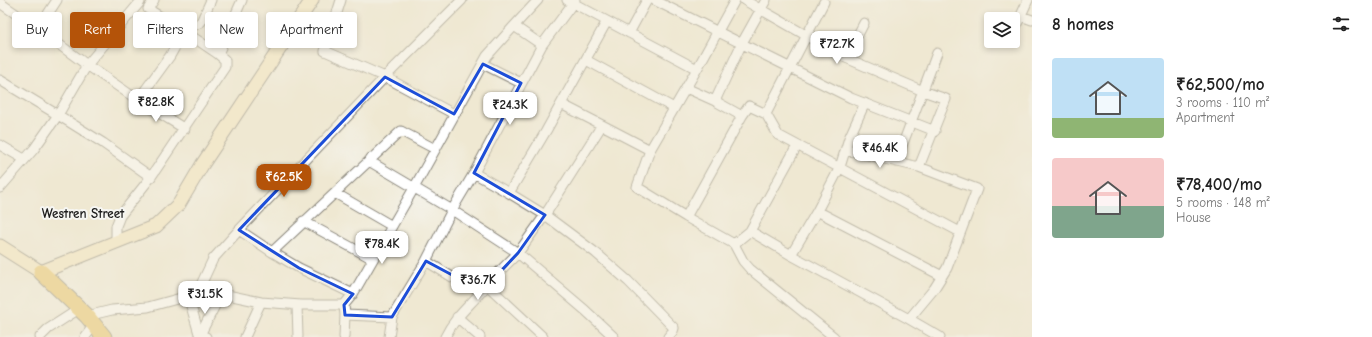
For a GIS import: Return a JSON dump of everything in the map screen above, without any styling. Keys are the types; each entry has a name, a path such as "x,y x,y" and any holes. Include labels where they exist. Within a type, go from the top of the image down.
{"main road":[{"path":"41,272 156,226 179,204 202,165 312,0"},
{"path":"0,246 41,272 104,337"}],"street":[{"path":"49,12 57,0"},
{"path":"148,9 154,0"},
{"path":"197,24 201,22 212,0"},
{"path":"218,54 242,0"},
{"path":"341,0 325,51 385,77 454,114"},
{"path":"45,335 48,329 86,317 112,310 148,307 188,296 199,289 213,259 239,230 385,77 462,0"},
{"path":"344,337 344,305 353,294 414,188 434,149 487,56 538,0"},
{"path":"629,33 647,0"},
{"path":"654,0 865,103 935,131"},
{"path":"734,0 650,150 637,187 734,244 743,261 750,269 834,337"},
{"path":"744,0 846,58 946,100 935,131 919,167"},
{"path":"715,100 742,43 766,0"},
{"path":"1028,0 1021,16 1032,20"},
{"path":"0,188 34,149 58,115 88,65 139,1 153,12"},
{"path":"388,337 392,317 426,261 452,210 474,173 542,45 572,1 696,69"},
{"path":"766,114 824,2"},
{"path":"0,3 13,12"},
{"path":"509,193 607,21"},
{"path":"846,58 864,23"},
{"path":"514,26 542,45"},
{"path":"116,242 116,226 120,216 151,177 185,129 225,67 225,60 197,40"},
{"path":"62,46 138,100 185,129"},
{"path":"138,100 174,48"},
{"path":"896,162 938,53"},
{"path":"586,60 674,108"},
{"path":"483,64 521,83"},
{"path":"0,80 103,143 151,177"},
{"path":"686,88 715,100 742,116"},
{"path":"791,255 817,212 840,167 850,138 865,103"},
{"path":"561,104 650,150"},
{"path":"686,217 749,106 766,114 778,135 960,232"},
{"path":"445,337 457,316 468,308 496,275 518,253 545,215 602,125"},
{"path":"272,252 370,158 401,131 434,149"},
{"path":"0,145 24,160"},
{"path":"734,244 750,231 797,146"},
{"path":"846,150 919,167 977,190 947,268 934,289 909,318"},
{"path":"370,158 369,162 452,210 518,253 585,310 614,337"},
{"path":"474,173 545,215 596,253 628,281 674,328 668,337"},
{"path":"335,193 392,226"},
{"path":"817,212 942,276"},
{"path":"303,221 373,259"},
{"path":"239,230 299,268 353,294"},
{"path":"750,231 791,255 909,318 940,337"},
{"path":"426,261 452,276 485,288 543,337"},
{"path":"199,289 261,302 297,305 344,305"},
{"path":"202,336 221,294"},
{"path":"188,296 202,336"},
{"path":"245,337 261,302"},
{"path":"297,305 297,337"},
{"path":"345,315 392,317"},
{"path":"457,316 480,337"},
{"path":"84,337 86,317"}],"highlighted area":[{"path":"483,64 521,83 474,173 545,215 518,253 482,291 426,261 392,317 345,315 344,305 353,294 299,268 239,230 385,77 454,114"}],"district":[{"name":"Westren Street","path":"83,213"}]}
